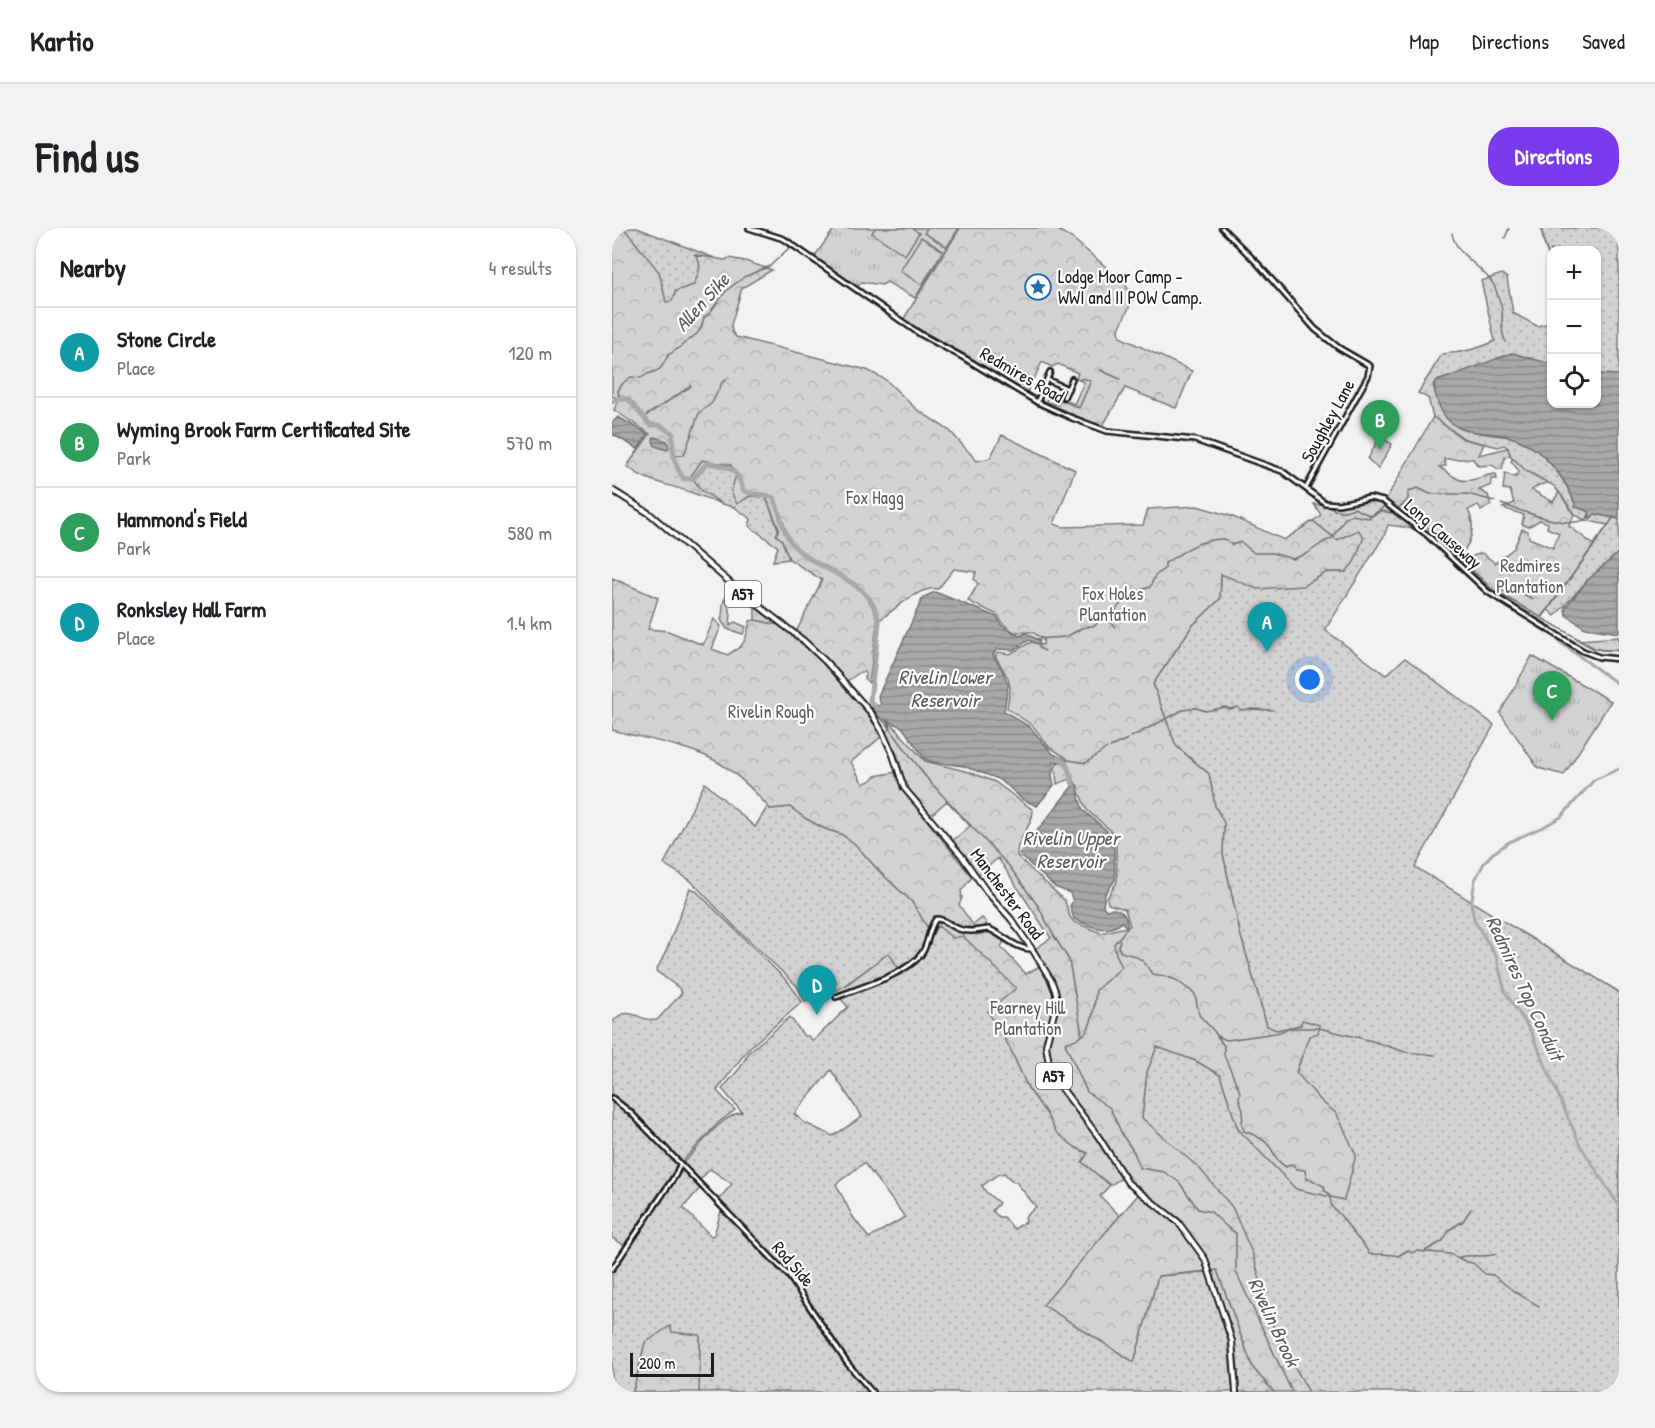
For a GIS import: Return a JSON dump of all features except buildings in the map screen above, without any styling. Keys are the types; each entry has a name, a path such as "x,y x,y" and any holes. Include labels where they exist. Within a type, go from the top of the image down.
{"main road":[{"name":"Manchester Road","path":"612,490 662,523 741,592 804,641 826,662 877,722 908,794 931,819 1011,919 1051,980 1056,993 1056,1010 1046,1045 1050,1068 1060,1086 1098,1136 1128,1183 1178,1222 1200,1250 1207,1264 1232,1341 1236,1392"}],"street":[{"name":"Soughley Lane","path":"1222,228 1258,264 1315,330 1339,348 1370,366 1368,376 1306,488"},
{"name":"Redmires Road","path":"751,229 784,239 915,330 1037,402 1102,430 1195,440 1279,469 1306,488"},
{"path":"1037,402 1050,372"},
{"path":"1047,379 1068,389"},
{"path":"1064,398 1072,379"},
{"name":"Long Causeway","path":"1306,488 1319,500 1328,504 1370,498 1383,501 1426,534 1488,592 1583,651 1606,658 1619,659"},
{"path":"836,997 898,972 913,962 922,952 933,921 936,919 944,920 957,928 970,932 989,929 1007,941 1026,949 1032,949"},
{"name":"Rod Side","path":"612,1098 631,1113 789,1276 847,1363 872,1392"},
{"path":"612,1269 675,1176 680,1165"}],"green space":[{"path":"612,228 622,228 627,232 659,272 666,302 672,301 676,291 694,285 700,266 695,255 745,261 772,270 742,288 731,325 736,337 867,370 886,380 916,409 950,431 977,461 990,458 1002,435 1075,470 1054,524 1063,527 1143,525 1148,509 1197,506 1231,516 1284,540 1313,521 1337,540 1358,530 1364,537 1354,562 1346,572 1327,572 1303,586 1257,589 1221,574 1220,599 1192,626 1153,684 1176,746 1209,774 1215,806 1224,823 1223,854 1240,933 1267,1026 1276,1030 1301,1025 1302,1020 1320,1025 1318,1033 1309,1036 1296,1072 1322,1102 1337,1114 1356,1155 1344,1200 1296,1189 1238,1129 1220,1075 1196,1061 1157,1047 1147,1072 1142,1118 1200,1169 1232,1207 1253,1255 1275,1333 1309,1392 1274,1392 1253,1368 1217,1270 1158,1276 1134,1362 1043,1305 1137,1196 1141,1187 1122,1178 1110,1185 1082,1162 1088,1153 1075,1147 1056,1132 1028,1088 1009,1046 988,1012 1016,988 963,936 953,938 938,926 931,933 912,902 855,844 841,834 825,829 790,807 770,809 737,776 704,755 678,746 612,730 612,578 658,598 648,629 668,631 703,645 714,619 721,626 712,649 728,655 743,644 750,621 778,625 820,660 864,709 882,736 851,762 863,784 875,776 896,772 902,789 972,877 961,891 962,898 959,905 973,925 982,918 986,922 987,931 1004,941 1001,947 1026,974 1045,963 1035,949 1051,938 998,858 978,875 952,841 970,826 947,801 931,815 906,787 898,756 885,732 891,728 889,721 925,761 969,772 995,782 1033,810 1019,844 1017,856 1065,901 1074,922 1101,933 1130,926 1125,909 1108,904 1107,898 1117,882 1116,846 1111,831 1087,810 1073,778 1057,784 1055,767 1058,762 1067,762 1067,758 1049,747 1033,726 1007,708 1010,688 1008,678 995,656 998,652 1010,654 1031,642 1043,645 1043,639 1032,632 1014,632 1002,623 998,615 968,601 978,584 974,579 976,572 954,569 938,589 916,594 881,619 877,623 869,683 865,679 865,672 860,672 846,682 807,640 796,632 822,580 789,559 782,540 776,535 779,529 766,497 750,496 737,504 731,492 736,474 731,465 702,460 691,476 701,490 722,504 648,479 627,466 650,434 614,410 618,400 612,396"},
{"path":"622,228 637,228 717,259 696,255 701,266 694,285 676,291 672,302 666,302 659,272"},
{"path":"835,228 960,228 915,298 887,282 882,285 862,282 857,287 814,257"},
{"path":"875,228 912,228 919,233 905,255 872,233"},
{"path":"927,228 959,228 947,247 924,233"},
{"path":"960,228 1055,228 1073,239 1125,283 1133,299 1119,329 1120,337 1192,371 1176,408 1125,388 1102,427 1045,403 1058,405 1061,400 1079,408 1091,381 1083,378 1079,380 1076,378 1078,373 1058,364 1052,367 1042,362 1034,379 1031,380 1027,393 903,320"},
{"path":"1541,228 1619,228 1619,375 1601,374 1601,246 1547,246 1547,252"},
{"path":"921,237 943,251 922,285 900,271"},
{"path":"1502,274 1507,278 1513,313 1537,326 1547,324 1547,363 1512,353 1436,381 1433,385 1441,408 1453,422 1461,427 1481,433 1511,437 1527,444 1553,467 1567,487 1576,507 1590,512 1588,517 1595,514 1619,519 1619,552 1588,580 1555,616 1547,609 1608,525 1584,520 1576,515 1554,486 1523,469 1504,445 1498,447 1465,439 1433,417 1428,398 1418,393 1442,354 1482,347 1495,341 1481,281"},
{"path":"1083,378 1091,381 1079,408 1061,401 1058,405 1045,402 1050,393 1074,404 1084,382 1079,380"},
{"name":"Redmires Plantation","path":"1433,417 1463,439 1484,444 1479,455 1508,448 1510,455 1505,457 1502,469 1492,465 1478,466 1473,459 1444,459 1446,466 1439,467 1465,481 1496,474 1497,479 1491,479 1491,485 1479,490 1488,495 1491,505 1481,511 1478,505 1468,510 1472,523 1471,536 1458,558 1385,501"},
{"path":"1379,437 1392,444 1378,469 1368,459"},
{"name":"Redmires Plantation","path":"1513,458 1526,471 1548,483 1532,490 1553,502 1559,492 1574,515 1569,526 1594,545 1540,620 1490,591 1460,563 1460,560 1482,553 1495,563 1514,548 1522,529 1528,531 1529,538 1553,548 1559,533 1547,528 1548,523 1540,520 1528,527 1522,524 1524,515 1503,508 1514,503 1510,490 1503,489 1505,473 1515,477 1519,471 1511,461"},
{"path":"702,460 731,465 737,474 737,503 750,496 766,497 789,559 773,561 778,547 749,526 751,519 734,507 722,504 701,490 690,476"},
{"path":"1368,499 1386,505 1371,516 1354,508 1345,511 1334,510 1332,507"},
{"path":"1314,504 1332,507 1334,510 1345,511 1354,508 1371,516 1386,505 1426,536 1411,528 1388,525 1384,536 1325,630 1386,675 1405,658 1494,725 1415,867 1619,992 1619,1392 1309,1392 1275,1333 1253,1255 1159,1135 1142,1118 1147,1072 1157,1046 1196,1061 1220,1075 1238,1129 1337,1114 1322,1102 1296,1073 1309,1036 1302,1021 1301,1025 1275,1031 1267,1026 1240,933 1223,854 1224,823 1215,806 1209,774 1176,746 1153,684 1192,626 1220,599 1221,574 1303,586 1327,572 1346,572 1358,531 1337,540 1313,521 1321,515"},
{"path":"725,598 731,614 730,625 735,622 746,627 743,634 727,629 721,620"},
{"path":"755,607 778,625 755,620"},
{"path":"1619,637 1619,651 1594,649 1578,640"},
{"path":"1532,656 1611,701 1564,775 1538,768 1500,713"},
{"path":"705,783 755,827 768,806 770,809 790,807 805,818 825,829 841,834 855,844 912,902 929,929 920,953 899,969 888,953 839,989 805,1002 797,986 690,880 664,864"},
{"path":"690,888 695,890 789,983 802,1002 749,1048 720,1086 717,1091 735,1110 718,1123 682,1162 632,1109 612,1094 612,1023 623,1014 657,1020 682,993 679,988 656,971 667,949"},
{"path":"938,926 963,936 1017,988 989,1012 1009,1046 1028,1088 1056,1131 1075,1147 1088,1154 1082,1162 1110,1185 1100,1196 1120,1216 1044,1305 1134,1362 1158,1276 1207,1272 1228,1341 1233,1392 874,1392 839,1347 798,1285 718,1200 732,1184 710,1169 700,1180 683,1163 725,1120 742,1112 722,1089 740,1068 749,1052 790,1017 804,1036 808,1036 813,1041 848,1007 840,998 916,963 924,955","holes":["831,1070 862,1117 833,1136 805,1123 794,1114","864,1163 905,1217 869,1238 853,1217 836,1184","1004,1173 1016,1182 1036,1207 1025,1217 1026,1222 1014,1229 1004,1217 999,1217 992,1211 999,1203 982,1186 997,1175"]},
{"path":"889,953 899,969 818,1000 846,985"},
{"path":"612,1103 630,1115 678,1165 624,1245 612,1238"},
{"path":"682,1170 700,1188 683,1208 711,1236 714,1235 721,1211 789,1279 846,1364 870,1392 699,1392 700,1335 645,1343 633,1392 612,1392 612,1273"},
{"path":"1217,1270 1253,1368 1274,1392 1239,1392 1233,1333 1212,1271"},
{"path":"670,1326 672,1332 700,1335 699,1392 633,1392 645,1343"}],"water":[{"path":"1512,353 1547,363 1547,408 1601,408 1601,374 1619,375 1619,519 1595,514 1590,519 1588,517 1590,512 1576,507 1567,486 1554,467 1527,444 1506,436 1472,432 1452,424 1444,416 1438,403 1435,382"},
{"path":"618,417 648,434 638,449 612,434 612,423"},
{"path":"654,437 667,441 669,447 667,450 655,446"},
{"path":"1619,552 1619,633 1585,628 1566,615 1565,608 1588,580"},
{"name":"Rivelin Lower Reservoir","path":"935,592 997,617 1001,625 1019,636 1026,633 1040,641 1037,644 1029,640 1013,650 997,649 993,655 1008,685 1004,711 1030,727 1053,754 1064,758 1064,761 1054,762 1052,776 1054,785 1037,806 1022,799 996,778 963,766 925,759 902,727 886,720 889,727 872,709 873,703 881,705 878,696 923,597"},
{"name":"Rivelin Upper Reservoir","path":"1075,783 1078,786 1083,810 1108,832 1114,848 1115,880 1105,894 1103,906 1106,910 1115,909 1122,913 1126,919 1127,928 1122,922 1105,929 1074,919 1070,906 1073,901 1070,893 1055,887 1019,854"}],"waterway":[{"path":"1505,238 1509,228"},
{"path":"1541,228 1547,252"},
{"path":"1452,233 1459,249 1495,287"},
{"name":"Allen Sike","path":"620,399 618,391 623,383 631,377 641,378 659,370 668,355 697,333 704,317 726,291 744,277 770,266 789,248"},
{"path":"1495,288 1501,306 1502,331 1506,342"},
{"path":"1100,370 1120,379"},
{"path":"673,456 684,455 699,413 712,403 722,383 729,377"},
{"path":"644,417 691,386"},
{"path":"612,402 628,399 650,425 659,425 673,433 674,457 684,479 694,478 707,463 720,465 735,473 743,490 774,498 784,529 793,545 804,555 856,586 866,595 879,623 870,701 876,707"},
{"path":"1399,507 1408,499 1408,491 1418,488 1430,494 1467,494 1495,501"},
{"path":"1501,504 1560,521 1582,521 1590,516"},
{"path":"1402,506 1414,514 1492,589 1594,648 1619,650"},
{"path":"1035,639 1066,637 1082,628 1096,625 1099,619 1109,617 1128,596 1150,587 1155,576 1165,568 1165,563 1200,543 1225,539 1232,545 1241,542 1254,553 1272,553 1293,559 1308,553 1332,538 1345,518 1352,515 1368,518 1381,511 1393,513"},
{"path":"1542,618 1614,517"},
{"path":"1497,590 1525,595 1533,599"},
{"path":"1114,613 1121,622"},
{"path":"1108,618 1115,627"},
{"path":"1542,619 1546,624"},
{"path":"1553,634 1561,643 1618,684"},
{"path":"1039,644 1039,648 1045,651"},
{"path":"1131,737 1183,710 1196,708 1206,711 1225,707 1230,709 1238,707 1241,710 1273,710"},
{"path":"888,726 929,781 1009,866 1038,906 1069,960 1082,1035"},
{"path":"1110,747 1128,739"},
{"path":"1063,759 1086,763 1107,748"},
{"path":"1058,758 1067,765 1073,784"},
{"name":"Redmires Top Conduit","path":"1619,769 1594,780 1561,817 1509,842 1492,854 1475,880 1471,905 1475,922 1496,956 1505,992 1530,1030 1580,1145 1619,1206"},
{"name":"Rivelin Brook","path":"1127,928 1114,944 1122,967 1096,990 1093,1014 1086,1032 1079,1038 1065,1043 1087,1092 1110,1108 1140,1168 1164,1172 1179,1182 1198,1209 1211,1212 1236,1233 1236,1272 1292,1392"},
{"path":"1120,940 1118,947 1121,952 1139,959 1152,974 1176,980 1195,994 1199,1015 1224,1046 1224,1055 1240,1092 1239,1100 1243,1110 1244,1131 1265,1142 1283,1165 1286,1167 1292,1164 1297,1169 1305,1170 1306,1179 1325,1187 1324,1190 1330,1196 1332,1207 1365,1246 1369,1254 1398,1256 1408,1250 1411,1253 1416,1251 1450,1254 1473,1263 1485,1274 1493,1275 1515,1292 1539,1306"},
{"path":"1217,1036 1227,1040 1276,1033 1291,1028 1319,1028 1405,1052 1435,1055"},
{"path":"1425,1251 1443,1241 1449,1230 1463,1221 1471,1209"},
{"path":"1459,1257 1496,1254"}],"place":[{"name":"Lodge Moor Camp - WWI and II POW Camp.","path":"1038,287"},
{"name":"Wyming Brook Farm Certificated Site","path":"1380,450"},
{"name":"Stone Circle","path":"1267,652"},
{"name":"Hammond's Field","path":"1552,721"},
{"name":"Ronksley Hall Farm","path":"817,1015"}],"park label":[{"name":"Fox Hagg","path":"875,498"},
{"name":"Fox Holes Plantation","path":"1113,604"},
{"name":"Rivelin Rough","path":"771,712"},
{"name":"Fearney Hill Plantation","path":"1028,1018"}]}
